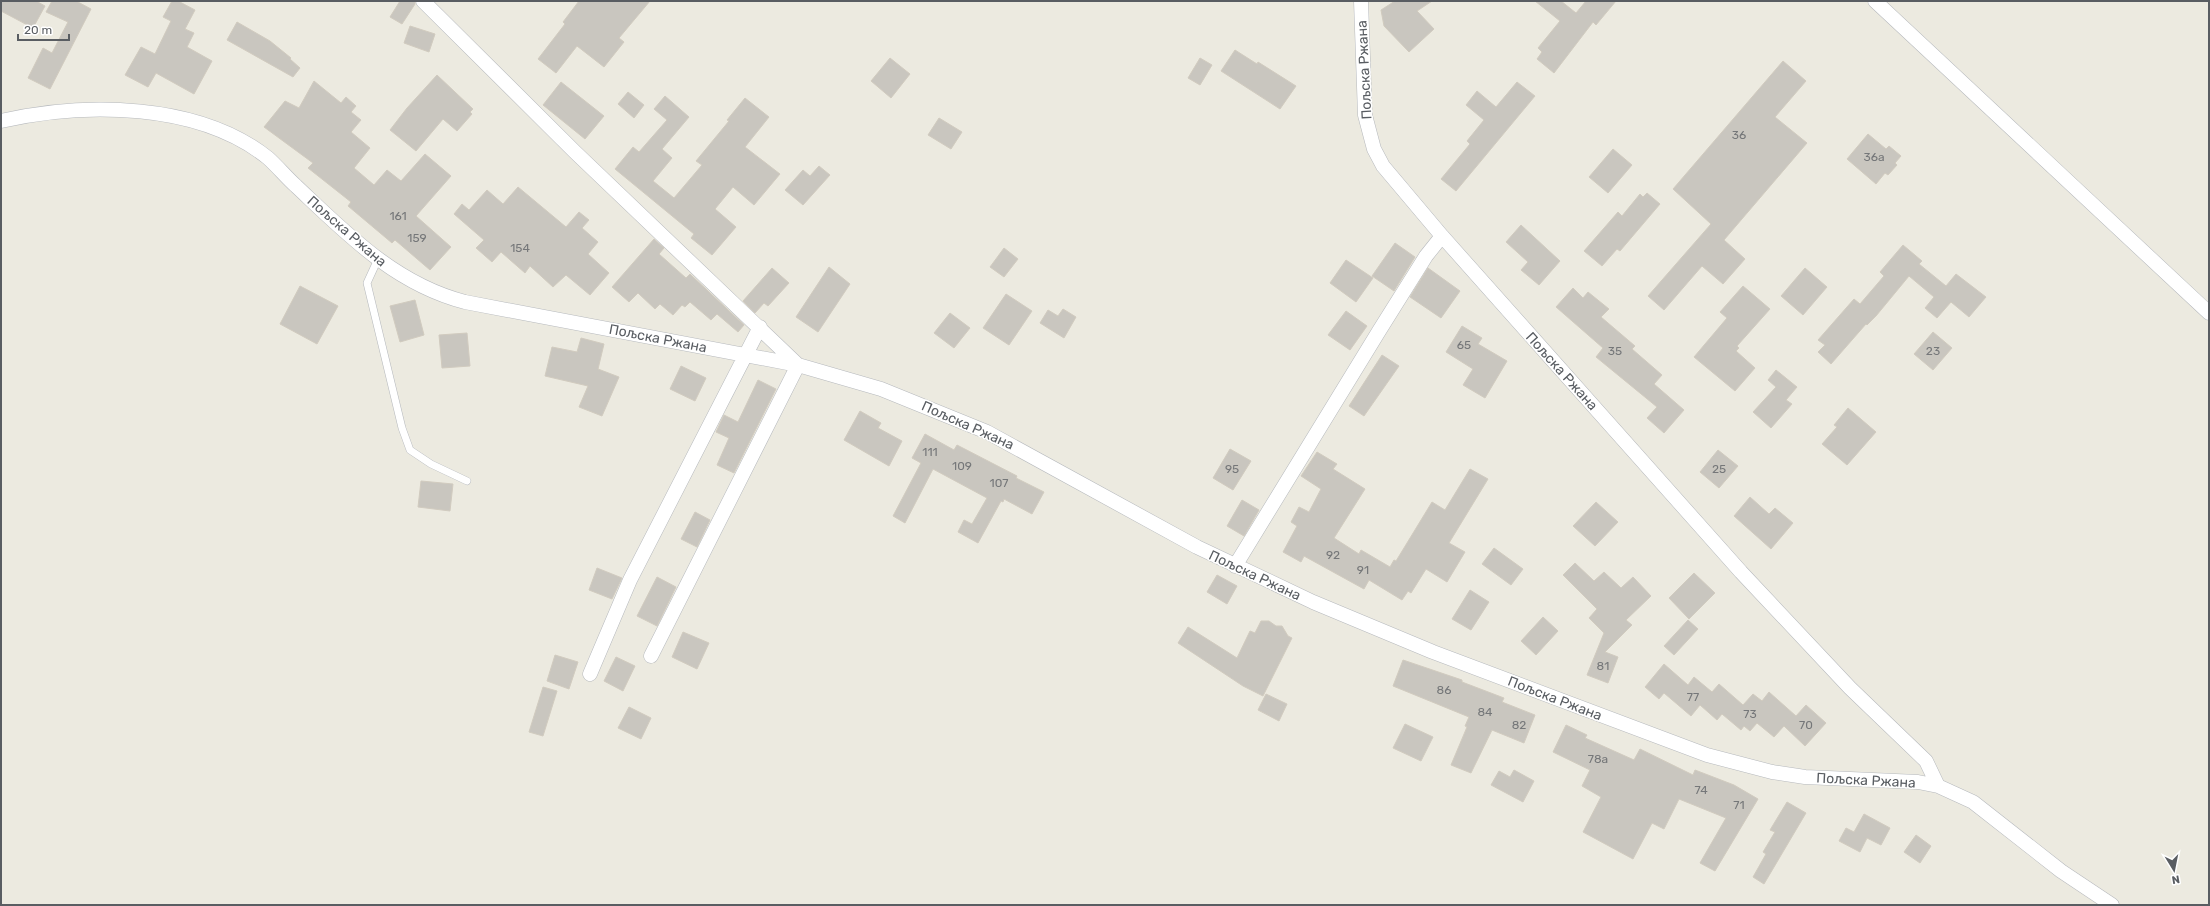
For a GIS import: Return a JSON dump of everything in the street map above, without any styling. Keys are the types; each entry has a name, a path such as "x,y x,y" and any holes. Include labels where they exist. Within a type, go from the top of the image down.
{"street":[{"path":"423,1 575,152 798,364 651,656"},
{"name":"Пољска Ржана","path":"1361,1 1365,115 1374,149 1392,179 1741,572 1850,688 1926,761 1938,786"},
{"path":"1875,1 2209,312"},
{"name":"Пољска Ржана","path":"1,121 44,113 131,110 188,119 216,129 246,143 268,159 337,224 378,259 417,285 433,292 465,302 798,364 881,389 981,429 1020,448 1140,517 1235,566 1373,628 1707,755 1772,772 1805,777 1918,782 1938,786 1973,802 2061,871 2112,905"},
{"path":"1235,566 1426,256 1442,236"},
{"path":"590,674 630,580 760,328"}],"lane":[{"path":"378,259 367,283 402,428 410,450 431,464 467,481"}],"building":[{"path":"1,1 36,1 45,6 33,28 1,11"},
{"path":"52,1 76,1 91,9 50,89 28,78 43,48 52,53 68,22 46,12"},
{"path":"172,1 178,1 195,10 185,29 194,33 187,47 212,61 194,94 156,73 148,87 125,75 141,47 155,54 171,21 163,17"},
{"path":"400,1 415,1 415,4 402,24 390,17"},
{"path":"579,1 650,1 619,38 624,42 604,67 577,46 556,73 538,59 565,24 563,22"},
{"path":"1395,1 1432,1 1417,11 1434,29 1409,52 1384,26 1381,10"},
{"path":"1535,1 1561,1 1576,13 1586,1 1616,1 1596,25 1593,22 1554,73 1537,59 1542,52 1538,48 1560,21"},
{"path":"237,22 270,41 291,58 290,59 300,68 293,77 227,40"},
{"path":"410,26 435,34 429,52 404,43"},
{"path":"1235,50 1257,64 1258,62 1296,86 1280,109 1221,71"},
{"path":"890,58 910,74 891,98 871,81"},
{"path":"1200,58 1212,65 1200,85 1188,78"},
{"path":"1783,61 1806,81 1775,117 1807,143 1724,240 1745,259 1723,284 1702,266 1664,310 1648,296 1711,224 1673,189"},
{"path":"437,75 473,109 470,112 472,114 457,131 443,119 416,151 390,130 407,108"},
{"path":"314,81 341,103 346,97 356,106 351,112 361,120 351,132 370,148 354,168 374,185 387,170 401,181 425,154 451,176 416,216 451,247 430,270 395,240 392,243 348,206 351,202 308,168 313,163 264,127 285,101 299,108"},
{"path":"561,82 604,116 585,139 543,105"},
{"path":"1517,82 1535,96 1456,191 1441,179 1470,144 1467,141 1484,120 1466,105 1477,91 1496,107"},
{"path":"628,92 644,105 634,118 618,104"},
{"path":"665,96 689,117 662,149 672,158 653,181 674,198 702,165 696,161 729,121 727,120 745,98 769,117 745,147 780,174 754,205 733,187 715,209 736,227 712,255 691,238 694,234 615,169 633,147 639,152 667,120 654,109"},
{"path":"939,118 962,132 951,149 928,135"},
{"path":"1868,134 1886,149 1889,146 1901,156 1895,163 1897,165 1888,175 1885,173 1876,184 1847,159"},
{"path":"1613,149 1632,165 1608,193 1589,177"},
{"path":"819,166 830,175 803,205 785,190 803,170 810,176"},
{"path":"518,187 566,227 579,212 589,220 582,228 598,242 588,254 609,273 590,295 566,275 553,287 530,266 525,273 501,252 492,262 476,248 484,240 454,214 462,204 469,210 487,190 503,204"},
{"path":"1647,193 1660,204 1620,251 1617,249 1602,266 1584,251 1618,212 1622,216 1640,194 1643,197"},
{"path":"1521,225 1560,261 1539,285 1521,270 1528,262 1506,242"},
{"path":"654,239 664,248 659,254 686,278 690,274 744,325 738,332 717,314 711,320 690,302 685,307 682,305 673,315 660,304 655,309 638,293 629,302 612,287"},
{"path":"1395,243 1415,257 1394,291 1372,276"},
{"path":"1903,245 1922,261 1919,264 1946,286 1956,274 1986,297 1969,317 1951,302 1937,318 1925,308 1934,297 1909,276 1876,316 1867,325 1866,324 1831,364 1818,352 1825,345 1818,340 1854,299 1860,304 1884,276 1880,272"},
{"path":"1004,248 1018,259 1004,277 990,267"},
{"path":"1346,260 1373,278 1356,302 1330,283"},
{"path":"829,267 850,284 818,332 796,317"},
{"path":"772,268 789,283 768,306 764,303 755,313 743,301"},
{"path":"1428,268 1460,291 1441,318 1410,297"},
{"path":"1805,268 1827,287 1803,315 1781,296"},
{"path":"300,286 338,306 317,344 280,324"},
{"path":"1743,286 1770,309 1737,346 1739,348 1736,351 1755,368 1735,391 1694,357 1727,318 1720,312"},
{"path":"1573,288 1583,298 1588,292 1609,309 1601,317 1635,346 1632,349 1662,375 1654,384 1684,410 1664,433 1647,418 1657,407 1596,357 1603,348 1556,307"},
{"path":"1006,294 1032,311 1009,345 983,328"},
{"path":"415,300 424,335 400,342 390,306"},
{"path":"1063,309 1076,317 1064,338 1040,323 1048,310 1058,316"},
{"path":"1346,311 1367,326 1350,350 1328,335"},
{"path":"950,313 970,328 954,348 934,333"},
{"path":"1462,326 1482,338 1478,344 1507,361 1485,398 1463,385 1473,369 1446,352"},
{"path":"1933,332 1952,348 1933,370 1914,354"},
{"path":"467,333 470,366 442,368 439,335"},
{"path":"581,338 604,344 598,369 619,377 602,416 579,407 588,386 545,376 552,347 577,352"},
{"path":"1382,355 1399,366 1364,416 1349,406"},
{"path":"681,366 706,378 695,401 670,389"},
{"path":"1776,370 1797,387 1786,400 1792,404 1771,428 1753,412 1776,387 1768,380"},
{"path":"758,380 776,389 734,473 717,465 729,438 716,432 724,415 738,422"},
{"path":"1848,408 1876,432 1847,465 1822,444 1837,427 1834,425"},
{"path":"860,411 881,423 878,428 902,441 889,466 844,440"},
{"path":"925,434 954,450 957,445 1017,476 1016,478 1044,492 1032,514 1004,499 1003,502 1001,501 978,543 958,532 964,520 972,524 987,498 933,469 905,523 893,516 921,463 912,458"},
{"path":"1230,449 1251,461 1233,490 1213,478"},
{"path":"1718,450 1738,466 1719,488 1700,472"},
{"path":"1317,452 1337,464 1333,469 1365,489 1334,538 1359,554 1361,550 1390,567 1394,560 1396,561 1432,502 1445,510 1470,469 1488,479 1449,543 1465,552 1447,582 1426,569 1411,593 1408,591 1402,600 1369,580 1364,589 1304,556 1301,562 1283,552 1297,526 1291,522 1299,507 1309,512 1321,489 1301,476"},
{"path":"421,481 453,484 450,511 418,507"},
{"path":"1750,497 1769,514 1775,508 1793,523 1771,549 1734,516"},
{"path":"1242,500 1259,510 1244,536 1227,526"},
{"path":"1596,502 1618,522 1595,546 1573,526"},
{"path":"695,512 710,520 697,547 681,539"},
{"path":"1494,548 1523,569 1511,585 1482,564"},
{"path":"1575,563 1594,581 1604,572 1621,588 1633,577 1651,596 1626,620 1632,625 1605,652 1618,657 1608,683 1587,675 1604,633 1589,618 1597,609 1563,575"},
{"path":"597,568 622,578 612,599 589,590"},
{"path":"1694,573 1715,593 1689,619 1669,598"},
{"path":"1217,575 1237,586 1227,604 1207,592"},
{"path":"657,577 676,587 657,626 637,616"},
{"path":"1470,590 1489,602 1471,630 1452,619"},
{"path":"1543,617 1558,631 1536,655 1521,641"},
{"path":"1688,620 1698,629 1674,655 1664,646"},
{"path":"1261,621 1269,621 1276,626 1282,626 1288,636 1292,638 1263,696 1243,686 1178,643 1188,627 1237,658 1250,631 1255,633"},
{"path":"683,632 709,643 697,669 672,657"},
{"path":"555,655 578,662 569,689 547,681"},
{"path":"616,657 635,666 623,691 604,681"},
{"path":"1403,660 1462,680 1462,682 1504,698 1502,702 1535,715 1524,743 1492,730 1471,773 1451,765 1467,727 1465,726 1469,717 1393,686"},
{"path":"1664,664 1688,685 1694,677 1712,692 1719,684 1743,705 1753,694 1762,701 1769,692 1796,716 1806,705 1826,723 1805,746 1784,726 1774,737 1757,723 1750,731 1744,726 1741,730 1722,714 1717,720 1700,705 1691,716 1664,693 1659,699 1645,687"},
{"path":"543,687 557,691 543,736 529,732"},
{"path":"1266,694 1287,704 1279,721 1258,710"},
{"path":"629,707 651,718 641,739 618,728"},
{"path":"1405,724 1433,737 1421,761 1393,748"},
{"path":"1566,725 1587,735 1585,738 1634,760 1640,749 1693,775 1695,770 1734,785 1758,799 1715,871 1700,863 1726,818 1679,799 1664,829 1652,823 1633,859 1583,832 1601,797 1582,786 1590,770 1553,752"},
{"path":"1514,770 1534,781 1523,802 1491,785 1499,771 1510,777"},
{"path":"1787,802 1806,813 1764,884 1753,877 1766,854 1763,852 1775,832 1770,830"},
{"path":"1864,814 1890,828 1881,845 1867,838 1860,852 1839,841 1846,828 1854,832"},
{"path":"1916,835 1931,846 1920,863 1904,852"}]}
